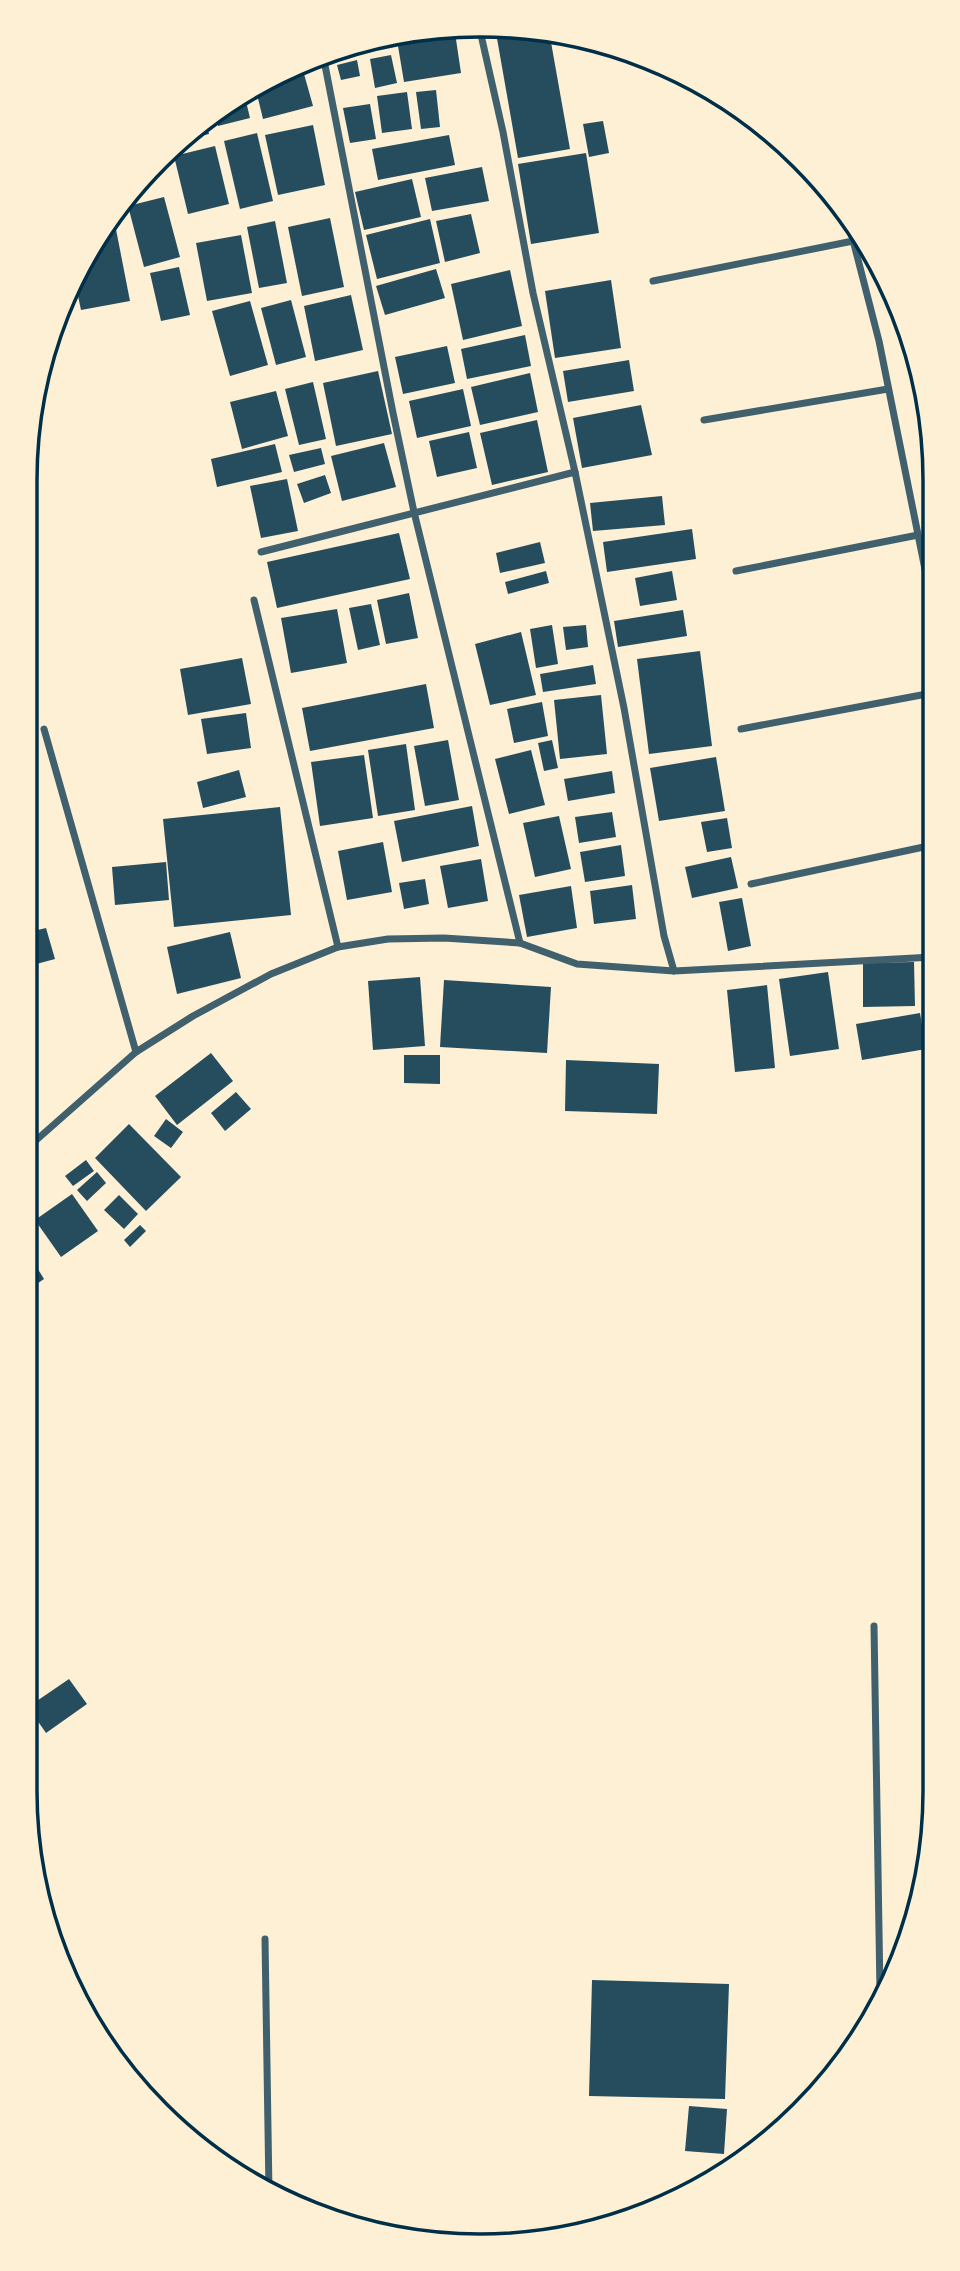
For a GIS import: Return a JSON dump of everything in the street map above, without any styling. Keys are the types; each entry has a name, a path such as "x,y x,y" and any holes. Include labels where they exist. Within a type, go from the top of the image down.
{"street":[{"path":"482,37 503,132 533,293 575,472 624,708 664,936 674,971"},
{"path":"325,65 414,512 520,943"},
{"path":"653,281 853,241 879,341 923,560"},
{"path":"704,420 888,389"},
{"path":"261,552 575,472"},
{"path":"736,571 918,535"},
{"path":"254,600 338,947"},
{"path":"741,729 923,695"},
{"path":"44,729 136,1052"},
{"path":"751,884 923,847"},
{"path":"37,1139 136,1052 193,1016 271,974 338,947 388,939 444,938 520,943 577,964 674,971 923,958"},
{"path":"874,1626 880,1983"},
{"path":"265,1938 269,2181"}],"building":[{"path":"456,38 461,73 404,82 398,44"},
{"path":"497,38 551,43 570,149 518,158"},
{"path":"391,55 397,83 375,88 370,59"},
{"path":"357,60 360,76 341,80 337,65"},
{"path":"304,74 313,106 263,119 258,96"},
{"path":"436,90 440,127 421,129 416,92"},
{"path":"407,92 412,129 382,133 377,96"},
{"path":"246,103 250,118 218,126 217,123"},
{"path":"370,104 376,139 350,143 343,108"},
{"path":"603,121 609,153 589,157 583,124"},
{"path":"313,125 325,185 278,195 265,135"},
{"path":"257,133 273,201 240,209 224,141"},
{"path":"449,135 455,165 378,180 372,149"},
{"path":"215,146 229,204 188,214 175,160 180,155"},
{"path":"586,153 599,233 531,244 518,164"},
{"path":"482,167 489,201 432,211 425,178"},
{"path":"412,179 421,217 364,230 355,192"},
{"path":"164,197 180,257 144,267 129,209 132,205"},
{"path":"471,214 480,253 445,262 436,221"},
{"path":"330,218 344,287 302,296 288,227"},
{"path":"430,219 440,263 377,279 366,235"},
{"path":"275,221 287,283 259,288 247,227"},
{"path":"116,227 130,301 81,310 78,294"},
{"path":"241,235 252,293 207,301 196,243"},
{"path":"179,267 190,315 161,321 150,273"},
{"path":"436,269 445,298 385,315 376,286"},
{"path":"510,270 522,326 463,340 451,284"},
{"path":"611,280 621,348 555,358 545,291"},
{"path":"351,295 363,350 315,361 304,306"},
{"path":"291,300 306,357 276,365 261,308"},
{"path":"250,301 268,365 230,376 212,311"},
{"path":"525,335 531,366 467,379 461,349"},
{"path":"447,346 455,383 403,394 395,357"},
{"path":"629,360 634,391 568,402 563,371"},
{"path":"378,371 392,434 336,446 323,383"},
{"path":"530,373 538,412 480,425 471,387"},
{"path":"313,382 326,439 299,445 285,389"},
{"path":"463,389 471,426 417,438 409,401"},
{"path":"276,391 288,436 242,449 230,402"},
{"path":"641,405 652,455 582,468 573,418"},
{"path":"537,420 548,472 492,485 480,433"},
{"path":"469,432 477,468 437,477 429,441"},
{"path":"384,443 396,487 342,501 331,456"},
{"path":"275,444 282,472 217,487 211,459"},
{"path":"321,448 325,464 294,472 289,455"},
{"path":"325,475 331,493 304,503 297,484"},
{"path":"287,479 298,531 261,538 250,486"},
{"path":"662,496 665,525 593,531 590,503"},
{"path":"692,529 696,559 607,572 603,542"},
{"path":"399,533 410,579 277,608 267,562"},
{"path":"540,542 545,563 500,573 496,553"},
{"path":"546,571 549,583 508,594 505,582"},
{"path":"672,571 677,600 640,606 635,578"},
{"path":"409,593 418,638 386,644 377,600"},
{"path":"371,604 380,645 358,650 349,608"},
{"path":"337,609 347,663 291,673 281,618"},
{"path":"683,610 687,636 618,647 614,621"},
{"path":"552,625 558,664 536,668 530,629"},
{"path":"586,625 588,647 566,650 563,627"},
{"path":"521,632 536,695 490,705 475,644"},
{"path":"700,651 712,746 649,754 637,659"},
{"path":"242,658 251,704 188,715 180,669"},
{"path":"593,665 596,684 543,692 540,674"},
{"path":"426,684 434,728 310,751 302,708"},
{"path":"601,695 607,754 560,759 554,700"},
{"path":"542,702 548,736 514,743 507,709"},
{"path":"246,713 251,748 207,754 201,719"},
{"path":"448,740 459,800 425,806 414,746"},
{"path":"552,740 558,768 544,771 538,743"},
{"path":"406,744 415,810 378,816 368,750"},
{"path":"531,750 545,805 509,814 495,759"},
{"path":"364,755 373,818 320,826 311,762"},
{"path":"716,757 725,811 659,821 650,768"},
{"path":"239,770 246,797 203,808 197,782"},
{"path":"612,771 615,793 568,801 564,779"},
{"path":"472,806 479,846 402,862 394,821"},
{"path":"280,807 291,915 174,927 163,819"},
{"path":"612,812 616,837 579,843 575,817"},
{"path":"559,816 571,869 535,877 523,823"},
{"path":"727,818 732,848 707,852 701,822"},
{"path":"383,842 392,892 347,900 338,851"},
{"path":"621,845 625,876 585,882 580,852"},
{"path":"731,857 738,888 692,898 685,867"},
{"path":"481,859 488,901 448,908 440,866"},
{"path":"166,862 169,900 115,905 112,867"},
{"path":"425,879 429,904 404,909 399,883"},
{"path":"632,885 636,919 594,924 590,891"},
{"path":"571,886 577,928 527,937 519,895"},
{"path":"742,898 751,946 728,951 719,902"},
{"path":"46,928 55,959 37,964 37,930"},
{"path":"230,932 241,978 177,994 167,947"},
{"path":"914,962 915,1006 863,1007 863,963"},
{"path":"828,972 839,1049 790,1056 779,979"},
{"path":"420,977 425,1046 373,1050 368,981"},
{"path":"444,980 551,987 547,1053 440,1047"},
{"path":"767,985 775,1068 735,1072 727,990"},
{"path":"920,1013 923,1050 862,1060 856,1024"},
{"path":"211,1053 233,1081 177,1125 155,1096"},
{"path":"404,1055 440,1055 440,1084 404,1083"},
{"path":"566,1060 659,1064 657,1114 565,1111"},
{"path":"236,1092 251,1109 225,1131 211,1113"},
{"path":"166,1119 183,1132 171,1148 154,1136"},
{"path":"129,1124 181,1177 146,1211 95,1158"},
{"path":"86,1160 94,1171 73,1186 65,1176"},
{"path":"97,1172 106,1183 87,1201 77,1190"},
{"path":"72,1194 98,1231 61,1257 37,1223 37,1219"},
{"path":"119,1195 138,1214 124,1229 104,1210"},
{"path":"140,1225 146,1231 130,1247 124,1240"},
{"path":"37,1268 44,1279 37,1284"},
{"path":"69,1679 87,1704 46,1733 37,1720 37,1701"},
{"path":"592,1980 729,1984 725,2099 589,2096"},
{"path":"689,2106 727,2109 724,2154 685,2151"}]}
